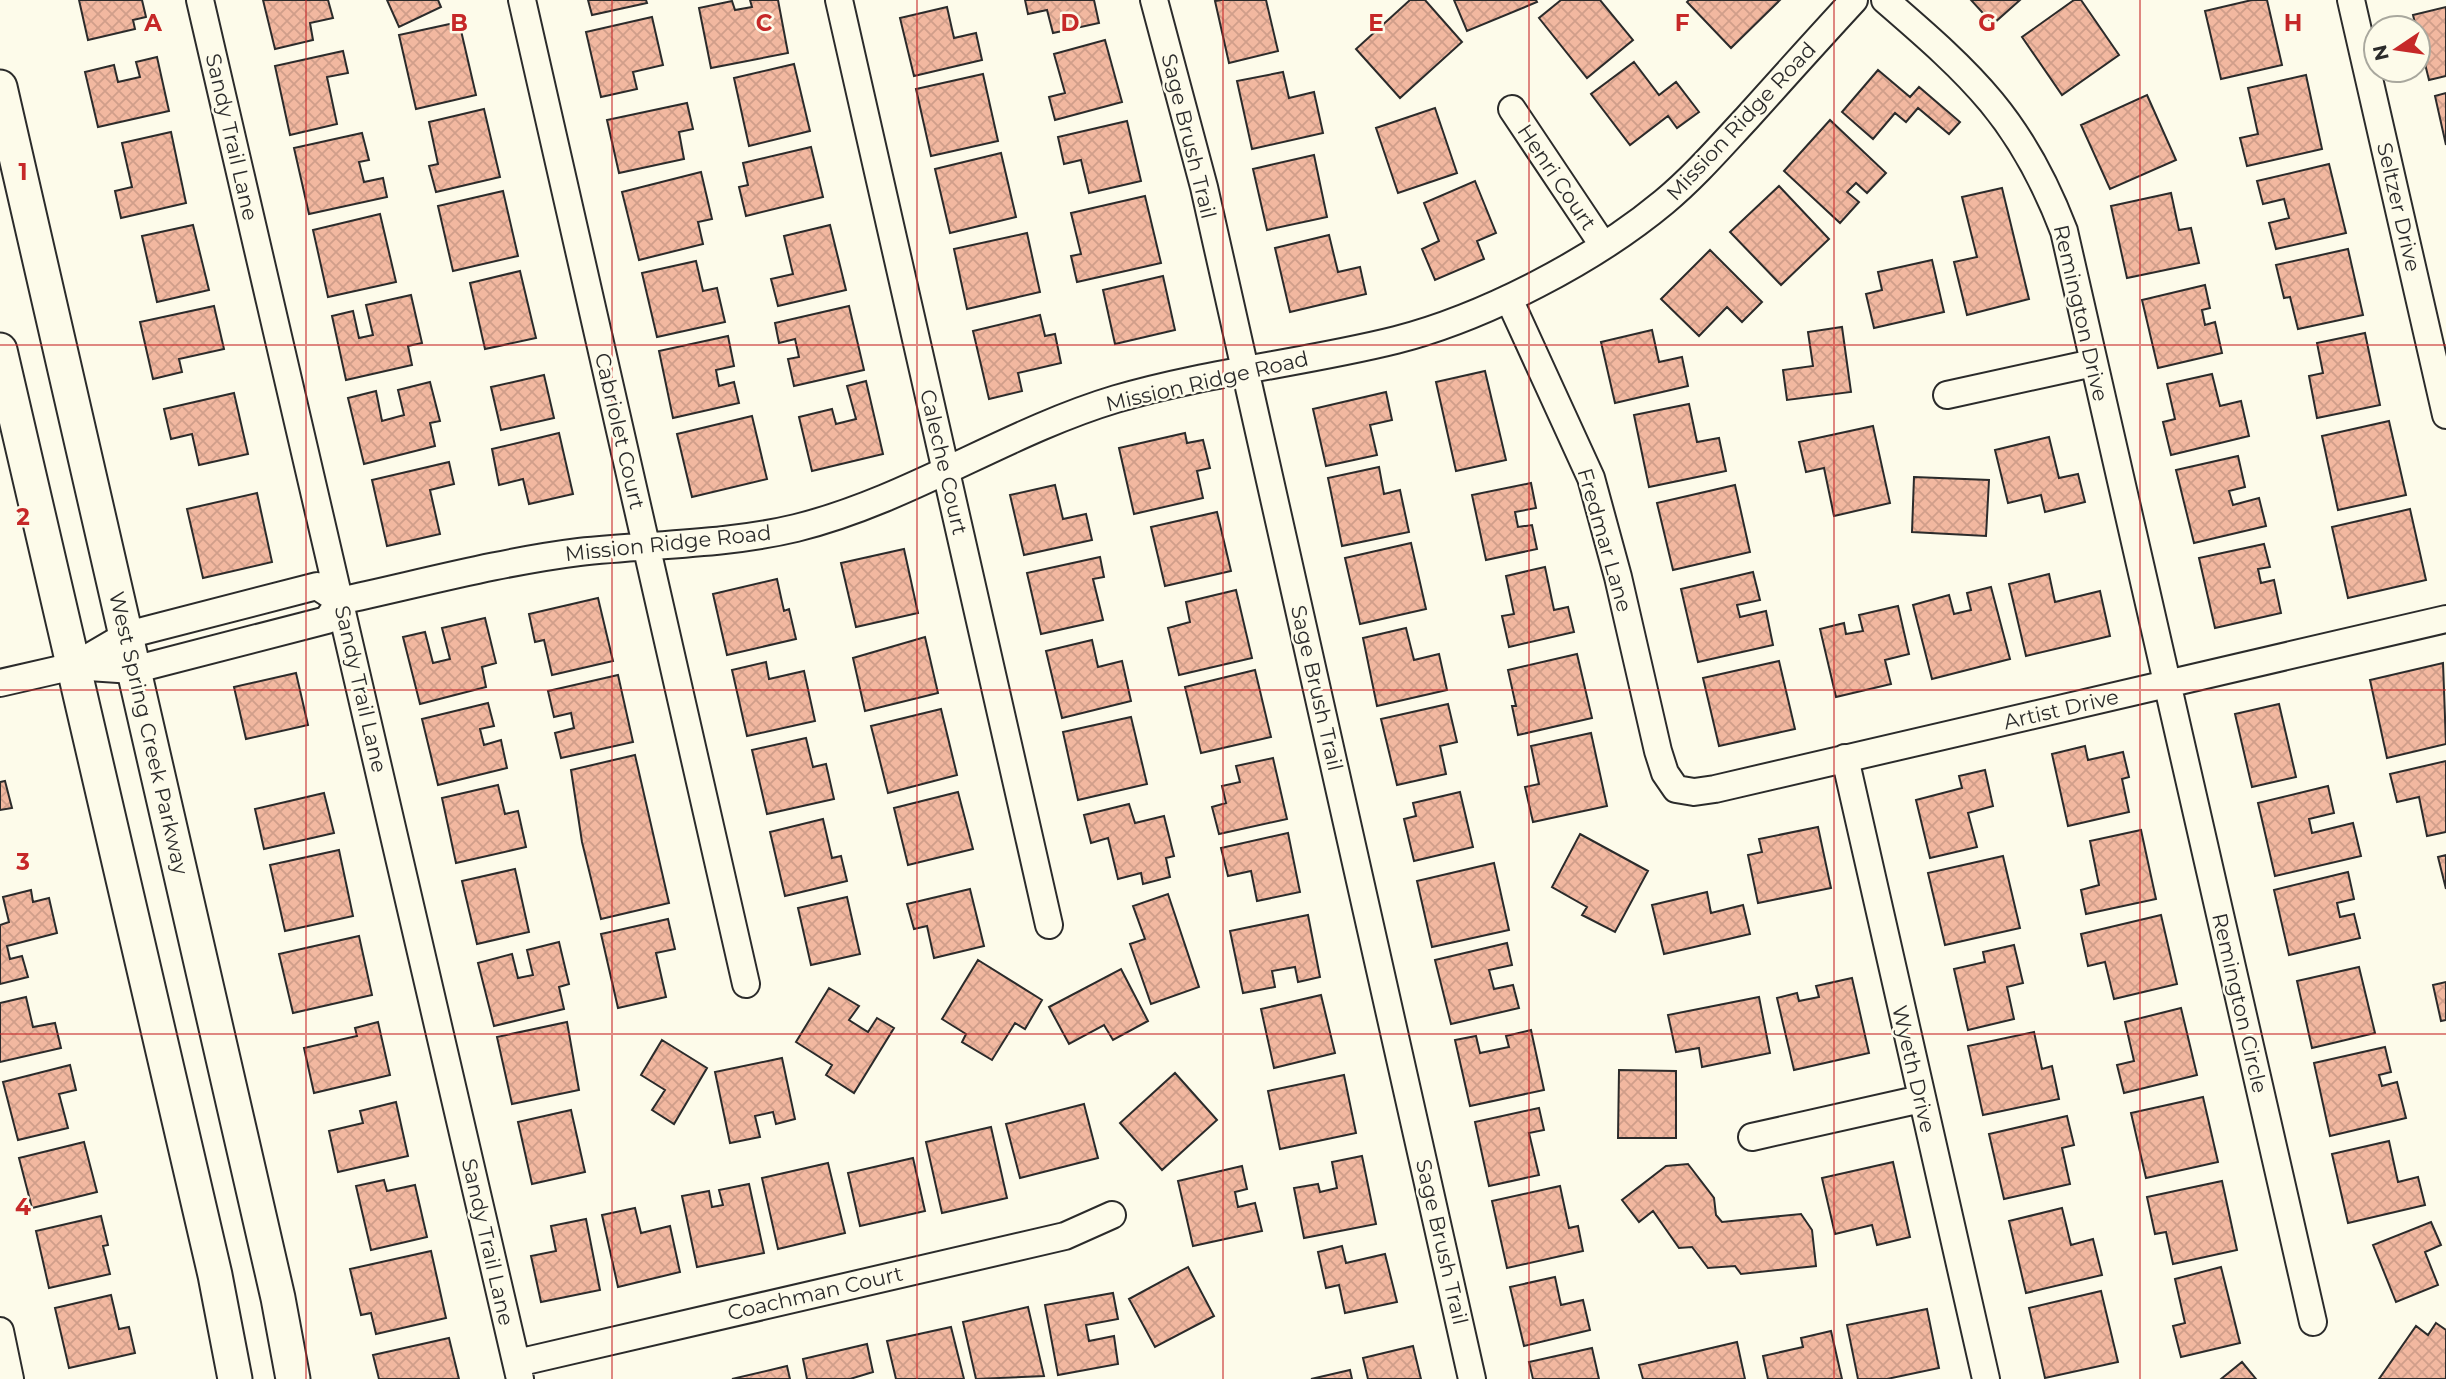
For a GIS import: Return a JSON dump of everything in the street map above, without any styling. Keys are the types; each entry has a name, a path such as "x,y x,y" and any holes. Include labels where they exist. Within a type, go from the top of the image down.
{"main road":[{"name":"West Spring Creek Parkway","path":"0,87 278,1298 293,1379"},
{"path":"0,350 215,1275 235,1379"}],"street":[{"name":"Sandy Trail Lane","path":"200,0 518,1371"},
{"name":"Cabriolet Court","path":"522,0 746,985"},
{"name":"Caleche Court","path":"839,0 1049,925"},
{"name":"Sage Brush Trail","path":"1154,0 1203,187 1246,370 1472,1379"},
{"name":"Mission Ridge Road","path":"340,601 535,559 742,539 798,527 860,508 1032,432 1112,400 1397,340 1509,299 1603,245 1664,203 1707,162 1854,0"},
{"name":"Remington Drive","path":"1885,0 1956,62 1996,105 2024,144 2045,183 2064,231 2168,684"},
{"name":"Seltzer Drive","path":"2351,0 2446,415"},
{"name":"Henri Court","path":"1512,109 1603,245"},
{"name":"Fredmar Lane","path":"1509,299 1591,478 1618,577 1658,751 1665,773 1676,789"},
{"path":"1947,395 2093,363"},
{"path":"0,683 74,666 133,670 327,621 340,601 317,586 127,635 74,666"},
{"name":"Artist Drive","path":"1676,789 1694,792 1704,790 2446,619"},
{"name":"Remington Circle","path":"2168,684 2313,1322"},
{"name":"Wyeth Drive","path":"1845,758 1986,1379"},
{"path":"1752,1137 1921,1099"},
{"name":"Coachman Court","path":"518,1371 1065,1236 1112,1215"},
{"path":"0,1331 10,1379"}],"building":[{"path":"79,0 142,0 146,17 133,20 135,29 88,40"},
{"path":"263,0 328,0 333,18 310,23 313,40 275,49"},
{"path":"387,0 438,0 441,7 399,27"},
{"path":"588,0 646,0 647,3 592,15"},
{"path":"750,0 778,0 788,53 711,68 699,8 732,1 735,10 752,7"},
{"path":"1025,0 1094,0 1099,23 1053,33 1047,10 1028,14"},
{"path":"1266,0 1278,51 1229,63 1215,1"},
{"path":"1410,0 1425,0 1462,42 1400,98 1356,49"},
{"path":"1454,0 1536,0 1537,2 1467,31"},
{"path":"1561,0 1600,0 1633,40 1587,78 1539,18"},
{"path":"1780,0 1731,48 1687,2"},
{"path":"1971,0 2020,0 1993,24"},
{"path":"2074,0 2081,0 2119,55 2062,95 2022,37"},
{"path":"2252,0 2267,0 2282,65 2221,79 2205,11"},
{"path":"947,7 954,38 976,33 982,60 914,76 900,18"},
{"path":"2446,7 2446,76 2432,79 2432,14 2417,14"},
{"path":"652,17 663,65 633,72 637,89 601,97 586,32"},
{"path":"459,22 476,95 416,109 399,35"},
{"path":"1105,40 1122,102 1055,120 1049,97 1065,93 1054,54"},
{"path":"343,51 348,73 327,77 337,124 290,135 275,66"},
{"path":"157,57 169,111 98,127 85,72 114,65 118,82 140,77 136,62"},
{"path":"1634,62 1659,95 1676,82 1699,112 1677,128 1668,116 1630,145 1591,94"},
{"path":"794,64 810,131 749,146 734,78"},
{"path":"1878,70 1910,97 1919,87 1960,122 1949,134 1918,108 1906,122 1895,113 1873,139 1842,112"},
{"path":"1283,72 1289,98 1314,92 1323,133 1252,149 1237,81"},
{"path":"983,74 998,141 931,156 916,89"},
{"path":"2306,75 2322,149 2247,166 2240,138 2258,134 2248,88"},
{"path":"2446,93 2446,145 2435,96"},
{"path":"2147,95 2176,160 2110,189 2081,125"},
{"path":"687,103 693,129 679,132 684,159 619,173 607,120"},
{"path":"1435,108 1457,173 1398,193 1376,128"},
{"path":"484,109 500,177 436,192 429,166 438,164 429,122"},
{"path":"1830,120 1886,173 1867,193 1856,183 1847,192 1859,202 1840,223 1784,171"},
{"path":"1127,121 1141,181 1089,193 1081,160 1064,164 1058,137"},
{"path":"171,132 186,203 121,218 115,191 132,187 122,143"},
{"path":"362,133 369,160 359,162 364,182 383,178 387,197 309,214 294,148"},
{"path":"811,147 823,197 746,216 739,187 748,185 743,163"},
{"path":"1001,153 1016,217 950,233 935,169"},
{"path":"1314,155 1327,217 1267,230 1253,169"},
{"path":"2329,164 2346,233 2276,249 2269,223 2289,218 2284,199 2263,204 2257,181"},
{"path":"701,172 712,219 698,222 703,244 639,260 622,192"},
{"path":"1475,181 1496,233 1477,241 1484,259 1435,280 1422,249 1439,241 1424,203"},
{"path":"1779,186 1829,239 1781,285 1730,232"},
{"path":"2002,188 2029,299 1967,315 1954,262 1977,257 1962,197"},
{"path":"503,191 518,256 453,271 438,206"},
{"path":"2171,193 2179,230 2191,228 2199,263 2127,278 2111,206"},
{"path":"1145,196 1161,263 1077,282 1071,256 1081,254 1071,213"},
{"path":"380,214 396,282 328,297 313,230"},
{"path":"193,225 209,290 157,302 142,236"},
{"path":"830,225 846,290 778,306 771,279 793,274 784,236"},
{"path":"1027,233 1040,292 967,309 954,249"},
{"path":"1329,235 1338,272 1360,267 1366,294 1290,312 1275,248"},
{"path":"2348,249 2363,315 2298,329 2290,297 2284,298 2276,265"},
{"path":"1710,250 1762,302 1742,322 1727,307 1699,336 1661,299"},
{"path":"1932,260 1944,312 1874,328 1866,294 1882,290 1878,272"},
{"path":"696,261 703,291 717,288 725,322 657,337 642,273"},
{"path":"520,271 536,338 485,349 470,283"},
{"path":"1163,276 1175,330 1115,344 1103,290"},
{"path":"2205,285 2210,308 2202,310 2205,325 2215,322 2222,353 2158,368 2142,300"},
{"path":"411,295 422,343 408,346 412,365 346,380 332,316 353,311 359,338 373,335 366,305"},
{"path":"214,306 224,349 179,359 182,372 153,379 140,322"},
{"path":"849,306 864,370 794,386 788,359 799,357 795,339 779,343 775,323"},
{"path":"1040,315 1045,336 1055,334 1061,363 1018,373 1022,391 989,399 973,331"},
{"path":"1842,327 1851,392 1787,400 1783,370 1813,366 1808,332"},
{"path":"1652,330 1659,362 1682,357 1688,386 1615,403 1601,342"},
{"path":"2365,333 2380,405 2317,418 2309,376 2323,373 2317,343"},
{"path":"728,336 734,366 716,370 719,386 734,382 739,403 673,418 659,351"},
{"path":"1485,371 1506,460 1456,471 1436,382"},
{"path":"2212,374 2220,406 2241,401 2249,436 2171,455 2163,422 2175,419 2167,384"},
{"path":"544,375 554,418 501,430 491,387"},
{"path":"866,381 883,454 812,471 799,417 832,409 836,424 856,419 847,386"},
{"path":"430,382 440,421 430,423 435,446 364,464 348,398 376,391 382,421 404,415 398,390"},
{"path":"1386,392 1392,420 1370,425 1377,455 1326,466 1313,409"},
{"path":"234,393 248,454 199,465 192,434 171,439 164,409"},
{"path":"1689,404 1697,442 1719,438 1726,471 1649,487 1634,415"},
{"path":"752,416 767,479 692,497 677,434"},
{"path":"2389,421 2406,495 2338,510 2322,436"},
{"path":"1873,426 1890,503 1834,516 1824,468 1806,472 1799,442"},
{"path":"559,433 573,494 529,504 523,479 499,485 492,449"},
{"path":"1185,433 1187,443 1203,440 1210,468 1197,471 1203,498 1134,514 1119,448"},
{"path":"2049,437 2059,478 2078,474 2085,502 2045,512 2041,495 2008,503 1995,450"},
{"path":"2238,456 2245,487 2229,491 2233,505 2259,498 2266,526 2194,543 2176,470"},
{"path":"449,462 454,484 430,490 440,534 387,546 372,480"},
{"path":"1379,467 1384,494 1400,490 1409,532 1342,546 1328,478"},
{"path":"1914,477 1989,480 1986,536 1912,532"},
{"path":"1531,483 1536,508 1515,512 1518,527 1532,525 1537,549 1486,560 1472,495"},
{"path":"1055,485 1063,519 1086,514 1092,540 1024,555 1010,495"},
{"path":"1735,485 1750,552 1673,570 1657,503"},
{"path":"257,493 272,562 203,578 187,509"},
{"path":"2410,509 2426,580 2348,598 2332,527"},
{"path":"1217,512 1231,571 1165,586 1151,527"},
{"path":"1411,543 1426,609 1360,624 1345,558"},
{"path":"2264,544 2270,567 2258,569 2261,583 2274,580 2281,613 2215,628 2199,558"},
{"path":"904,549 918,613 856,627 841,563"},
{"path":"1100,557 1104,577 1093,579 1103,620 1041,634 1027,573"},
{"path":"1545,567 1554,610 1568,607 1574,632 1509,647 1502,616 1514,614 1506,576"},
{"path":"1753,572 1760,600 1737,605 1740,617 1766,611 1773,645 1698,662 1681,589"},
{"path":"2049,574 2055,602 2100,591 2110,636 2026,656 2009,584"},
{"path":"777,579 784,611 789,609 796,639 727,655 713,594"},
{"path":"1991,587 2010,659 1932,679 1913,605 1949,595 1954,614 1971,610 1967,593"},
{"path":"1236,590 1252,658 1179,675 1168,628 1190,622 1186,602"},
{"path":"598,598 613,661 552,675 544,640 535,642 529,614"},
{"path":"1898,606 1909,654 1885,660 1891,684 1836,697 1820,629 1844,623 1846,634 1863,631 1859,615"},
{"path":"485,618 496,663 482,667 486,687 420,704 403,637 425,632 433,663 450,659 442,628"},
{"path":"1406,628 1414,660 1439,654 1447,690 1377,706 1363,638"},
{"path":"925,637 938,693 865,711 853,658"},
{"path":"1092,640 1098,667 1122,661 1131,701 1062,718 1046,651"},
{"path":"1577,654 1592,718 1518,735 1512,706 1516,706 1508,670"},
{"path":"1779,661 1795,729 1719,746 1703,678"},
{"path":"766,662 769,679 804,671 815,721 747,736 732,670"},
{"path":"2443,663 2446,744 2387,758 2370,680"},
{"path":"1255,670 1271,737 1201,753 1185,687"},
{"path":"296,673 308,725 246,739 234,687"},
{"path":"618,675 633,742 561,758 555,733 574,728 571,713 554,717 548,691"},
{"path":"488,703 494,726 480,729 484,745 501,740 507,768 438,785 422,719"},
{"path":"1448,704 1457,742 1440,746 1446,774 1397,785 1381,719"},
{"path":"2279,704 2296,777 2252,787 2235,714"},
{"path":"941,709 957,775 888,793 871,726"},
{"path":"1131,717 1147,784 1078,800 1063,732"},
{"path":"1591,733 1607,806 1533,822 1525,787 1539,784 1531,746"},
{"path":"806,738 813,767 826,764 834,799 767,814 752,750"},
{"path":"2085,746 2088,760 2123,752 2129,777 2122,779 2129,812 2068,826 2052,754"},
{"path":"635,755 669,903 601,919 582,842 571,770"},
{"path":"1273,758 1287,819 1219,834 1212,807 1226,803 1222,786 1240,782 1236,766"},
{"path":"2446,761 2446,832 2427,836 2419,797 2397,802 2390,774"},
{"path":"1985,770 1993,806 1968,813 1977,847 1930,858 1916,800 1962,788 1959,776"},
{"path":"5,781 12,808 0,810 0,782"},
{"path":"498,785 505,814 518,811 526,847 456,863 442,798"},
{"path":"2328,786 2334,813 2309,819 2312,833 2353,823 2361,856 2275,876 2258,803"},
{"path":"958,792 973,849 908,865 894,808"},
{"path":"1460,792 1473,847 1414,861 1404,819 1416,816 1413,803"},
{"path":"324,793 334,833 264,849 255,809"},
{"path":"1129,804 1135,823 1164,816 1174,856 1166,858 1170,877 1143,884 1141,873 1118,879 1108,838 1091,843 1084,815"},
{"path":"823,819 832,858 841,856 847,881 785,896 770,832"},
{"path":"1818,827 1831,888 1758,903 1748,855 1762,852 1759,839"},
{"path":"2141,830 2156,899 2086,914 2081,890 2099,885 2090,841"},
{"path":"1288,833 1300,892 1257,901 1251,871 1228,876 1221,848"},
{"path":"1580,834 1648,871 1615,932 1582,915 1587,907 1552,887"},
{"path":"339,850 353,916 285,931 270,865"},
{"path":"2446,855 2446,889 2438,857"},
{"path":"2003,856 2020,928 1945,945 1928,873"},
{"path":"1494,863 1509,930 1432,947 1417,881"},
{"path":"515,869 529,932 477,944 462,881"},
{"path":"2348,872 2354,899 2337,903 2340,917 2354,914 2360,938 2289,955 2274,890"},
{"path":"970,889 984,946 934,958 927,926 914,929 907,904"},
{"path":"31,890 33,902 49,898 57,933 7,946 10,959 22,956 28,977 0,984 0,925 9,922 3,897"},
{"path":"1707,892 1711,913 1743,905 1750,934 1664,954 1652,905"},
{"path":"1168,894 1199,987 1151,1004 1130,944 1145,939 1133,906"},
{"path":"847,897 860,954 811,965 798,908"},
{"path":"1308,915 1320,977 1298,982 1295,967 1272,971 1275,987 1243,993 1230,931"},
{"path":"2161,915 2177,984 2114,999 2105,962 2088,966 2081,934"},
{"path":"668,919 675,949 656,953 666,997 618,1008 601,934"},
{"path":"359,936 372,995 293,1013 279,954"},
{"path":"559,942 569,984 559,987 564,1009 494,1026 478,963 512,954 518,978 533,975 527,950"},
{"path":"1507,943 1512,965 1489,970 1494,989 1513,985 1519,1008 1451,1024 1435,960"},
{"path":"2014,945 2023,983 2007,987 2014,1019 1968,1030 1954,969 1985,962 1983,952"},
{"path":"978,960 1042,1000 1025,1029 1015,1023 992,1060 962,1042 966,1034 942,1019"},
{"path":"2359,967 2375,1033 2312,1048 2297,981"},
{"path":"1121,969 1148,1021 1113,1040 1104,1025 1069,1044 1049,1007"},
{"path":"1852,978 1869,1053 1794,1070 1777,998 1797,993 1799,1001 1819,997 1816,986"},
{"path":"2446,982 2446,1020 2441,1021 2433,985"},
{"path":"829,988 859,1006 849,1020 868,1032 877,1018 894,1028 854,1093 826,1075 832,1065 796,1042"},
{"path":"1321,995 1335,1053 1274,1068 1261,1009"},
{"path":"26,997 33,1027 55,1023 61,1048 0,1062 0,1003"},
{"path":"1759,997 1770,1053 1702,1067 1699,1048 1676,1052 1668,1015"},
{"path":"2181,1008 2197,1075 2124,1093 2117,1065 2134,1061 2125,1022"},
{"path":"378,1022 390,1075 314,1093 304,1048 357,1036 355,1028"},
{"path":"567,1022 579,1090 512,1104 497,1037"},
{"path":"1531,1030 1544,1090 1470,1106 1455,1040 1476,1036 1480,1053 1509,1047 1506,1036"},
{"path":"2034,1032 2042,1069 2052,1066 2059,1099 1983,1115 1968,1046"},
{"path":"662,1040 707,1068 674,1124 652,1110 665,1090 641,1075"},
{"path":"2385,1047 2391,1072 2379,1075 2382,1086 2397,1082 2406,1118 2330,1136 2314,1063"},
{"path":"782,1058 795,1119 776,1124 773,1112 755,1116 760,1137 730,1143 715,1072"},
{"path":"70,1065 76,1090 59,1094 68,1128 18,1140 3,1082"},
{"path":"1619,1070 1676,1071 1676,1138 1618,1138"},
{"path":"1175,1073 1217,1120 1162,1170 1120,1123"},
{"path":"1344,1075 1356,1133 1280,1149 1268,1091"},
{"path":"2203,1097 2218,1162 2146,1178 2131,1113"},
{"path":"396,1102 408,1156 338,1172 329,1131 363,1123 360,1111"},
{"path":"1084,1104 1098,1158 1020,1178 1006,1124"},
{"path":"1539,1108 1544,1130 1529,1133 1539,1175 1489,1186 1475,1122"},
{"path":"571,1110 585,1172 532,1184 518,1122"},
{"path":"2067,1116 2074,1145 2062,1148 2070,1184 2004,1199 1989,1134"},
{"path":"991,1127 1007,1198 942,1213 926,1142"},
{"path":"2389,1141 2398,1182 2418,1177 2425,1205 2348,1223 2332,1154"},
{"path":"84,1142 97,1192 32,1208 19,1158"},
{"path":"1362,1156 1376,1224 1304,1238 1294,1188 1318,1184 1320,1192 1337,1188 1332,1162"},
{"path":"913,1158 925,1211 860,1226 848,1173"},
{"path":"1893,1162 1910,1237 1877,1245 1872,1225 1835,1234 1822,1178"},
{"path":"828,1163 845,1233 778,1249 762,1178"},
{"path":"1688,1164 1714,1198 1716,1215 1722,1222 1801,1214 1812,1230 1816,1266 1741,1274 1735,1266 1708,1268 1692,1247 1679,1248 1653,1211 1639,1222 1622,1200 1666,1166"},
{"path":"1242,1166 1247,1189 1235,1192 1238,1207 1255,1203 1262,1231 1193,1246 1178,1181"},
{"path":"384,1180 387,1191 415,1185 427,1237 371,1250 356,1186"},
{"path":"2222,1181 2237,1250 2173,1264 2166,1232 2155,1234 2147,1197"},
{"path":"749,1184 764,1253 697,1267 682,1196 709,1191 712,1207 723,1205 719,1190"},
{"path":"1560,1186 1569,1228 1578,1226 1583,1251 1507,1268 1492,1201"},
{"path":"635,1208 641,1233 670,1226 680,1272 618,1287 602,1215"},
{"path":"2062,1208 2071,1245 2093,1239 2102,1275 2026,1293 2009,1221"},
{"path":"101,1216 108,1245 103,1246 110,1274 49,1288 36,1231"},
{"path":"586,1219 600,1290 541,1302 531,1256 556,1251 551,1226"},
{"path":"2431,1222 2441,1245 2425,1252 2438,1285 2396,1302 2373,1245"},
{"path":"1342,1246 1346,1263 1385,1254 1397,1302 1345,1313 1339,1285 1326,1288 1318,1252"},
{"path":"431,1251 446,1318 376,1334 371,1313 361,1315 350,1269"},
{"path":"1188,1267 1214,1316 1155,1347 1129,1299"},
{"path":"2221,1267 2240,1343 2181,1357 2173,1326 2185,1323 2175,1279"},
{"path":"1555,1277 1561,1305 1583,1300 1590,1330 1524,1346 1510,1287"},
{"path":"2101,1291 2118,1362 2045,1378 2029,1308"},
{"path":"1113,1293 1118,1319 1086,1325 1089,1341 1114,1336 1118,1364 1058,1375 1045,1305"},
{"path":"111,1295 119,1329 129,1327 135,1353 69,1368 55,1308"},
{"path":"1028,1307 1044,1376 976,1379 963,1322"},
{"path":"1927,1309 1939,1368 1887,1379 1858,1379 1847,1325"},
{"path":"2436,1323 2446,1330 2446,1379 2379,1379 2416,1326 2428,1335"},
{"path":"951,1327 964,1379 896,1379 887,1341"},
{"path":"1831,1331 1842,1379 1768,1379 1763,1356 1803,1347 1801,1338"},
{"path":"449,1338 459,1379 379,1379 373,1355"},
{"path":"1737,1342 1745,1379 1643,1379 1639,1365"},
{"path":"867,1344 873,1372 850,1379 807,1379 803,1359"},
{"path":"1413,1346 1421,1379 1368,1379 1363,1358"},
{"path":"1592,1348 1599,1379 1533,1379 1529,1362"},
{"path":"2242,1362 2256,1379 2221,1379"},
{"path":"787,1366 790,1379 732,1379"},
{"path":"1350,1370 1352,1379 1311,1379"}]}
